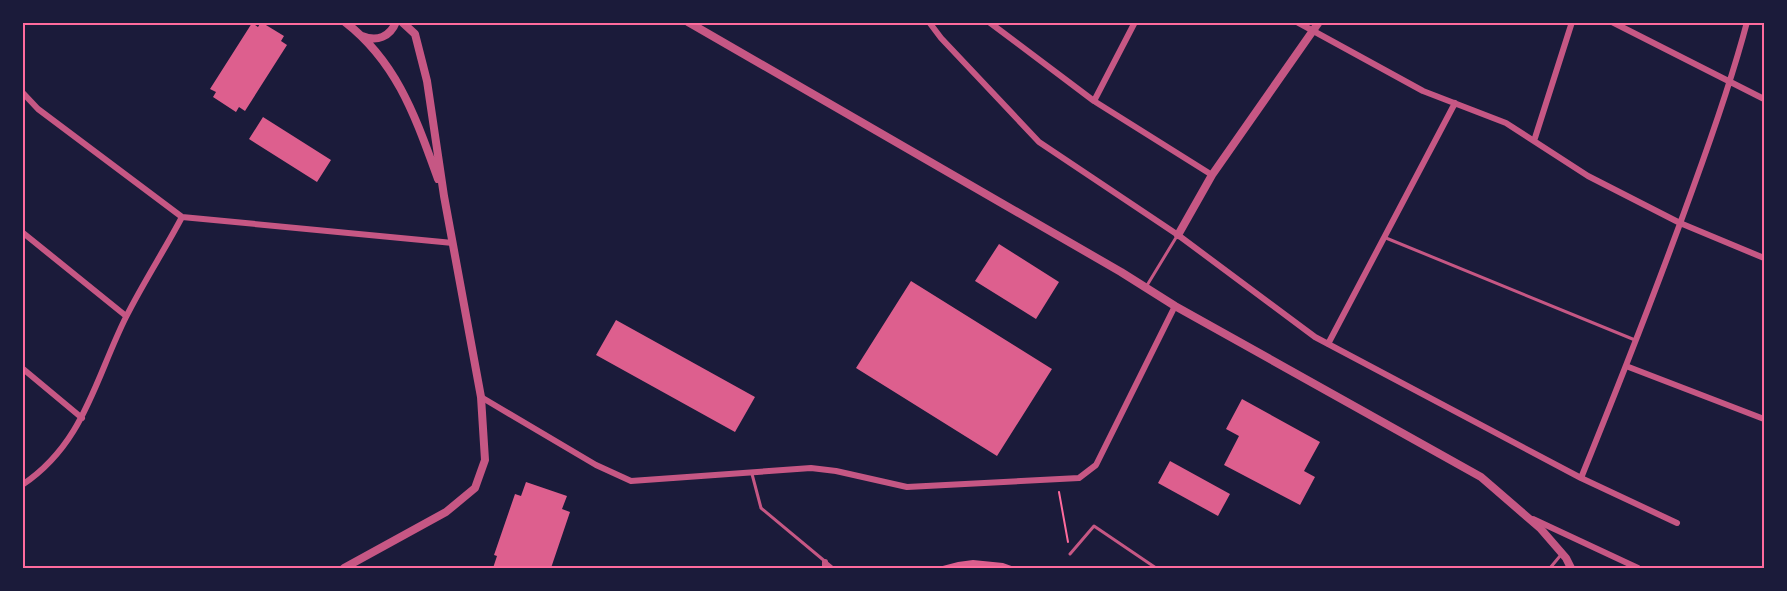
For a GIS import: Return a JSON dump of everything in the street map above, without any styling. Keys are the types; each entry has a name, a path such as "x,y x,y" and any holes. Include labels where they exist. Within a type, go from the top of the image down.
{"street":[{"path":"345,22 370,39 378,39 391,32 396,22"},
{"path":"352,22 389,67 415,117 444,196"},
{"path":"345,568 446,512 475,488 485,460 482,397 444,196 427,81 415,34 402,22"},
{"path":"688,22 1175,306 1481,477 1540,528 1571,568"},
{"path":"929,22 941,38 1039,142 1178,235 1315,337 1581,478 1677,523"},
{"path":"989,22 1094,101 1212,175"},
{"path":"1094,101 1135,22"},
{"path":"1297,22 1316,27 1423,91 1506,123 1588,177 1680,224 1764,258"},
{"path":"1534,141 1572,22"},
{"path":"1612,22 1764,99"},
{"path":"1581,478 1680,224 1731,82 1747,22"},
{"path":"1178,235 1212,175 1316,27"},
{"path":"22,92 38,109 182,218 453,243"},
{"path":"1328,344 1455,103"},
{"path":"22,485 50,464 65,446 82,418 126,316 182,218"},
{"path":"22,232 126,316"},
{"path":"482,397 596,465 631,481 811,468 836,471 906,487 1079,477 1096,465 1175,306"},
{"path":"1626,366 1764,419"},
{"path":"22,368 82,418"},
{"path":"1527,516 1638,568"}],"lane":[{"path":"1146,288 1178,235"},
{"path":"1384,237 1635,341"},
{"path":"751,472 761,508 825,565 833,568"},
{"path":"1070,554 1094,526 1156,568"},
{"path":"1550,568 1562,554"}],"path":[{"path":"1059,492 1070,554"}],"building":[{"path":"261,22 284,36 281,41 287,45 245,111 239,107 236,112 213,97 216,92 210,89 252,23 258,27"},
{"path":"263,117 331,160 317,182 249,139"},
{"path":"999,244 1059,282 1036,319 975,281"},
{"path":"911,281 1052,369 997,456 856,368"},
{"path":"616,320 755,397 735,432 596,355"},
{"path":"1242,399 1320,442 1304,471 1315,477 1300,505 1224,465 1239,436 1226,429"},
{"path":"1170,461 1230,494 1218,516 1158,483"},
{"path":"526,482 567,496 562,509 570,512 551,568 493,568 497,556 494,555 515,494 521,496"},
{"path":"973,560 1003,563 1017,568 935,568"}]}
